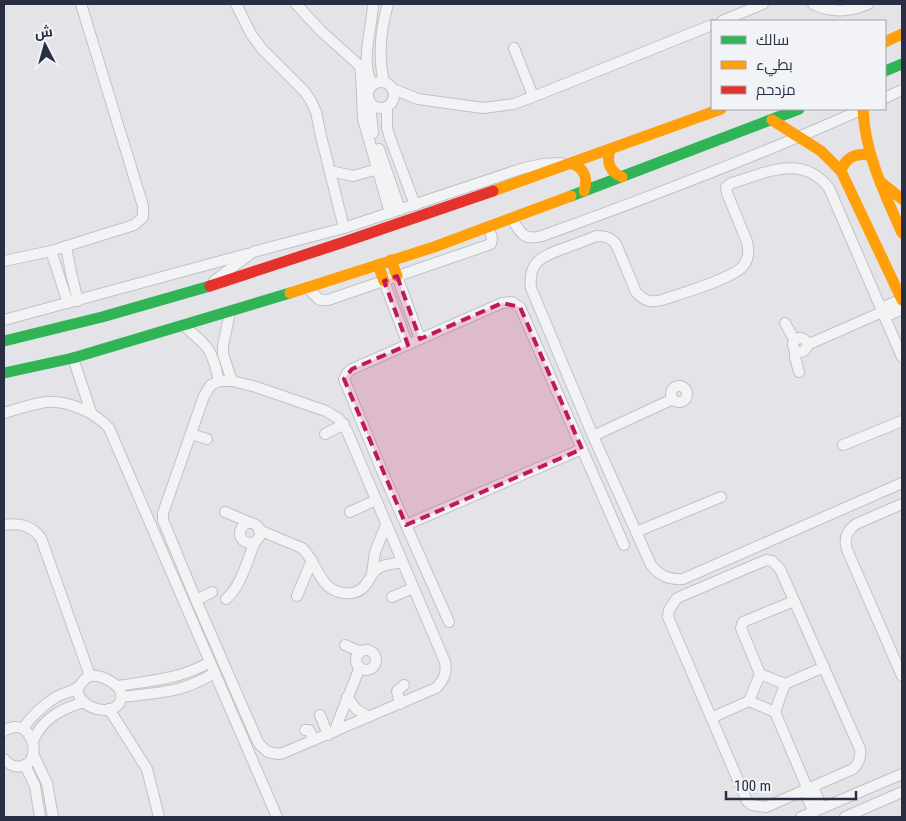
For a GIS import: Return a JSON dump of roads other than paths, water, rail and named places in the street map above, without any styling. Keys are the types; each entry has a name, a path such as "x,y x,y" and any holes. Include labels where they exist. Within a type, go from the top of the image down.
{"street":[{"path":"4,262 66,246 134,225 143,217 144,212 81,4"},
{"path":"236,4 251,34 262,49 305,92 311,101 316,112 344,228"},
{"path":"296,4 317,27 359,65 364,119 390,213"},
{"path":"372,84 368,74 367,59 373,4"},
{"path":"384,82 381,58 384,17 388,4"},
{"path":"723,20 742,4"},
{"path":"724,20 763,4"},
{"path":"813,4 833,10 846,10 868,4"},
{"path":"400,210 374,135 367,94 372,84 384,82 393,89 418,99 483,108 514,104 711,25"},
{"path":"886,42 902,34"},
{"path":"514,48 533,96"},
{"path":"886,71 902,64"},
{"path":"393,89 394,95 389,106 387,127 414,205"},
{"path":"886,98 902,90"},
{"path":"370,104 380,108 418,99"},
{"path":"4,341 123,311 309,254 572,164 718,110"},
{"path":"4,373 73,358 184,326 378,265 512,219 797,110"},
{"path":"512,219 521,233 527,238 542,236 633,203 861,110"},
{"path":"863,110 864,132 869,155 902,233"},
{"path":"772,120 821,151 841,171 902,299 883,312 808,345 802,352 795,346 785,323"},
{"path":"610,150 609,166 614,173 622,177"},
{"path":"841,171 843,165 851,156 856,154 869,155"},
{"path":"4,320 344,228 524,168 553,163 572,164 580,168 585,175 584,191"},
{"path":"902,357 828,188 816,175 800,168 783,168 729,184 726,190 747,242 748,257 744,264 733,273 662,300 648,301 641,298 636,292 616,244 611,238 596,236 542,257 533,268 531,274 530,288 636,532 651,565 656,571 668,578 683,578 902,483"},
{"path":"330,171 353,176 378,170"},
{"path":"879,181 902,199"},
{"path":"396,198 410,194"},
{"path":"307,288 320,300 323,300 384,281 491,244 492,239 489,227"},
{"path":"66,246 71,273 73,302"},
{"path":"51,250 73,302"},
{"path":"206,286 253,252"},
{"path":"391,260 420,339"},
{"path":"378,265 408,344"},
{"path":"449,622 344,379 352,369 408,344 502,303 512,302 520,307 624,545"},
{"path":"883,312 902,309"},
{"path":"230,312 223,354 232,381"},
{"path":"184,326 210,350 219,381"},
{"path":"795,346 794,357 800,372"},
{"path":"73,358 91,412"},
{"path":"219,381 232,381 256,387 326,411 333,414 344,424 445,662 445,674 436,688 278,754 268,752 260,745 196,600 162,517 206,392 211,385 219,381"},
{"path":"593,436 673,399"},
{"path":"4,413 44,402 53,402 91,412 109,428 277,817"},
{"path":"842,445 902,421"},
{"path":"326,434 344,424"},
{"path":"190,434 207,440"},
{"path":"406,525 582,449"},
{"path":"636,532 721,498"},
{"path":"350,512 376,500"},
{"path":"902,504 856,524 851,528 845,539 848,552 902,676"},
{"path":"225,512 300,546 312,560 328,586 344,594 360,591 368,582 372,574 375,552 386,524"},
{"path":"4,525 25,526 41,538 90,676"},
{"path":"226,598 236,589 259,536 255,526"},
{"path":"255,526 242,527 240,533 245,542 255,542"},
{"path":"297,596 312,560"},
{"path":"766,560 772,561 780,568 824,667 860,749 861,756 858,764 854,769 808,789 766,807 759,807 746,801 670,624 669,610 677,598 766,560"},
{"path":"372,574 380,567 402,562"},
{"path":"392,597 413,588"},
{"path":"196,600 212,592"},
{"path":"794,601 741,625 741,631 760,674 785,684 824,667"},
{"path":"345,645 361,652"},
{"path":"331,733 360,667 357,658 361,652 367,650 373,652 376,662 370,669 360,667"},
{"path":"117,686 173,678 194,671 210,662"},
{"path":"121,697 174,691 198,682 214,673"},
{"path":"711,718 749,701 760,674"},
{"path":"23,728 47,703 78,687 83,680 90,676 106,679 117,686 121,697 118,704 109,710 97,709 84,702 78,694 78,687"},
{"path":"785,684 775,712 818,810"},
{"path":"400,704 397,691 404,685"},
{"path":"347,698 356,709 369,717"},
{"path":"749,701 775,712"},
{"path":"6,765 20,767 30,762 33,754 33,741 41,727 52,715 66,707 84,702"},
{"path":"109,710 147,769 159,817"},
{"path":"320,715 331,733"},
{"path":"5,728 23,728 33,741"},
{"path":"305,730 309,730 314,740"},
{"path":"33,754 47,783 53,817"},
{"path":"25,765 35,786 40,817"},
{"path":"801,817 902,774"},
{"path":"845,817 902,792"}]}
